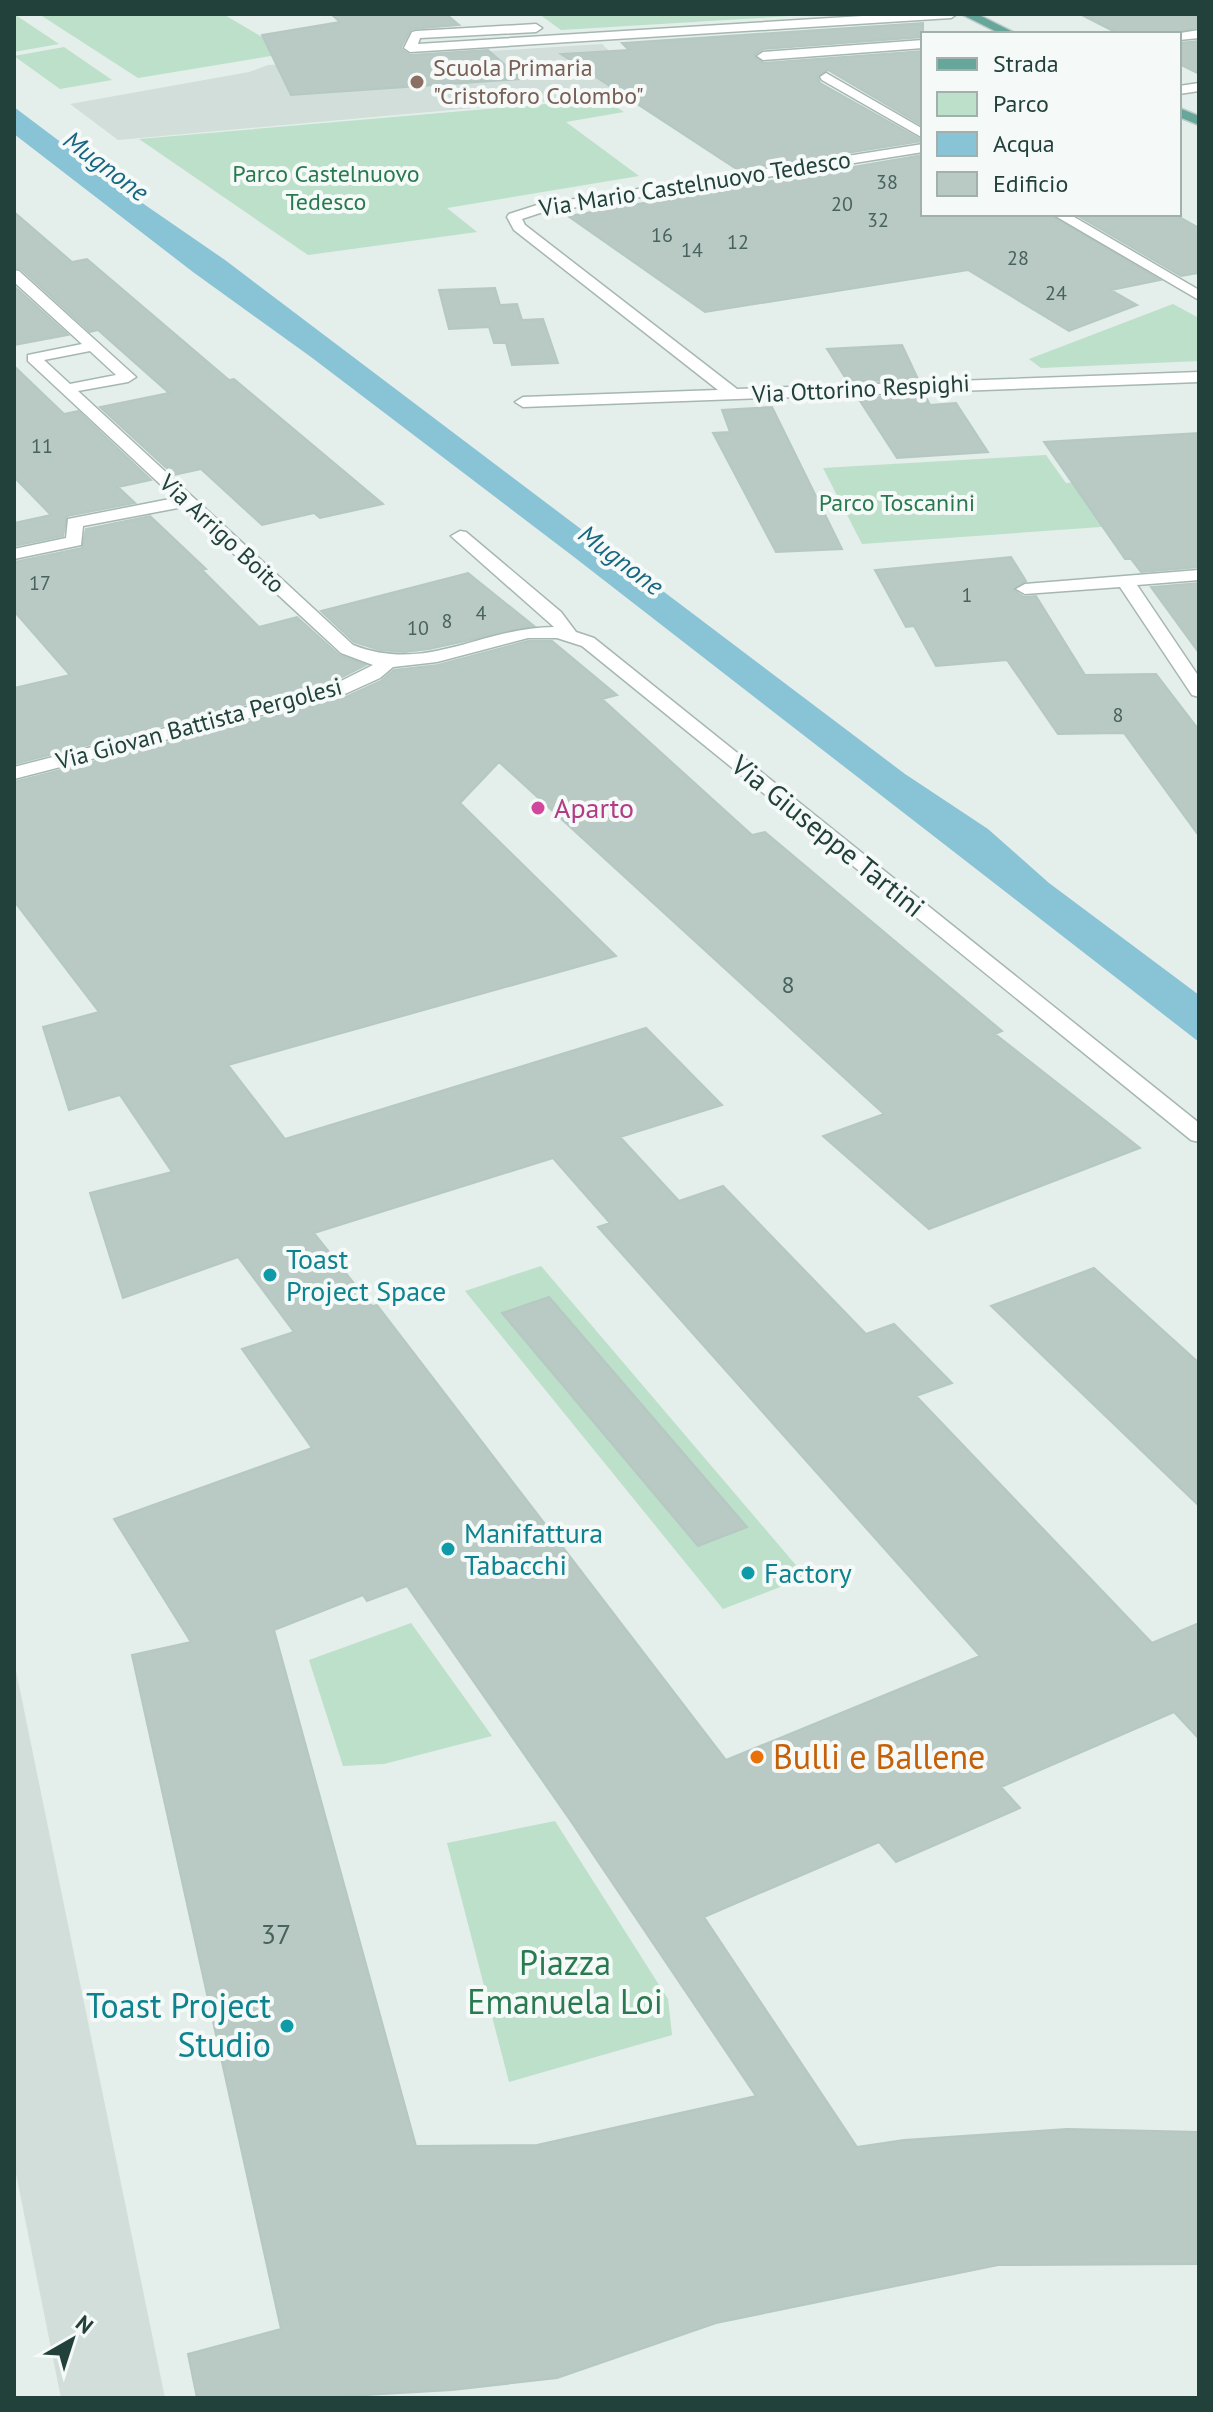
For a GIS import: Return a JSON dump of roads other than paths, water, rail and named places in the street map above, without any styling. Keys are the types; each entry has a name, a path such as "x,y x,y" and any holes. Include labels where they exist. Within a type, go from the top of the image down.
{"main road":[{"path":"967,14 1004,32"}],"street":[{"path":"521,14 536,28 557,39"},
{"path":"536,28 416,35 410,48 951,14"},
{"path":"763,56 921,44"},
{"path":"826,77 921,133"},
{"name":"Via Mario Castelnuovo Tedesco","path":"734,395 519,227 514,217 537,209 921,148"},
{"path":"1062,216 1199,296"},
{"path":"14,274 128,377 66,389"},
{"path":"14,362 93,346"},
{"name":"Via Arrigo Boito","path":"33,358 347,649 366,659 387,663"},
{"name":"Via Ottorino Respighi","path":"523,402 1199,377"},
{"path":"14,554 75,541 74,523 186,501"},
{"name":"Via Giuseppe Tartini","path":"460,536 555,616 567,633 588,642 1199,1135"},
{"path":"1025,589 1199,575"},
{"path":"1125,581 1199,691"},
{"name":"Via Giovan Battista Pergolesi","path":"14,773 340,689 373,674 387,663 414,662 537,631 567,633"}],"water":[{"name":"Mugnone","path":"14,107 135,198 225,260 905,774 988,829 1049,883 1199,995 1199,1042 574,557 14,134"}],"place":[{"name":"Scuola Primaria \"Cristoforo Colombo\"","path":"417,82"},
{"name":"Aparto","path":"538,808"},
{"name":"Toast Project Space","path":"270,1275"},
{"name":"Manifattura Tabacchi","path":"448,1549"},
{"name":"Factory","path":"748,1573"},
{"name":"Bulli e Ballene","path":"757,1757"},
{"name":"Toast Project Studio","path":"287,2026"}],"park label":[{"name":"Parco Castelnuovo Tedesco","path":"326,188"},
{"name":"Parco Toscanini","path":"897,503"},
{"name":"Piazza Emanuela Loi","path":"565,1982"}]}
